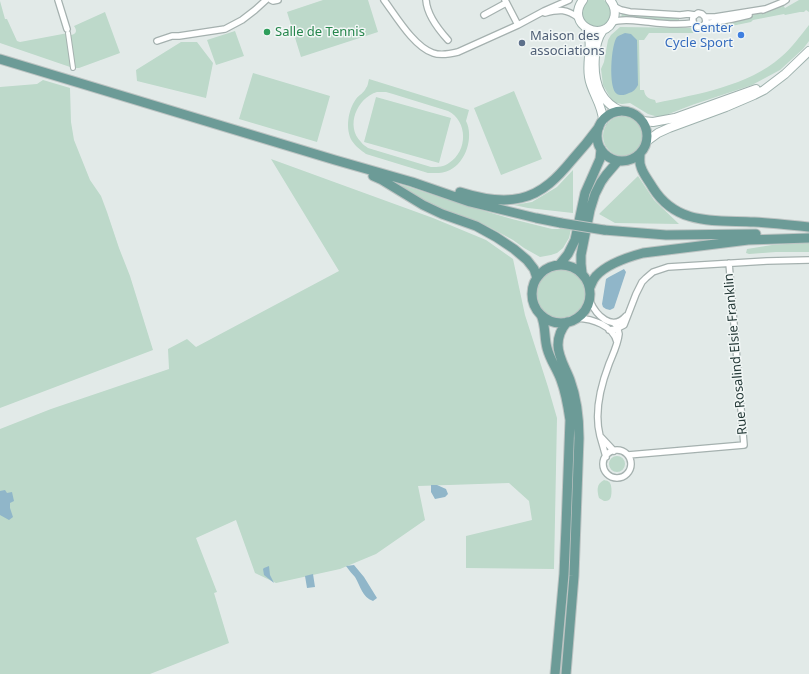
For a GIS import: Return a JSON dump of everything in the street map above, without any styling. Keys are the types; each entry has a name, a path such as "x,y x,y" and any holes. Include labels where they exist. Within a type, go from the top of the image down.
{"main road":[{"path":"582,0 578,11 581,24 594,31 603,30"},
{"path":"601,150 608,157 618,161 630,160 640,154 647,141 647,130 638,116 610,106 601,95 595,80 594,67 598,37 612,22 615,14 612,3"},
{"path":"560,264 568,254 575,240 585,193 600,159 601,150 598,138 602,111 593,91 589,77 588,67 590,37 586,28"},
{"path":"647,141 658,133 669,128 726,107 764,90 785,74 809,52"},
{"path":"0,59 412,182 470,202 561,223 604,230 650,234 809,234"},
{"path":"642,121 652,122 675,118 774,82"},
{"path":"412,182 496,200 521,198 535,193 554,181 585,146 601,124 611,114 621,111"},
{"path":"640,154 640,164 642,170 658,195 668,205 691,218 809,227"},
{"path":"335,160 361,173 382,180 432,210 482,229 509,246 527,260 534,268 537,278"},
{"path":"582,273 580,264 581,255 593,198 601,182 618,161"},
{"path":"590,287 594,278 606,268 627,258 643,253 748,240 809,238"},
{"path":"560,264 572,266 582,273 588,281 591,294 590,301 585,311 577,318 560,323 553,322 541,315 534,306 532,296 533,285 537,278 546,269 560,264"},
{"path":"541,315 544,323 547,349 564,389 570,420 565,558 555,674"},
{"path":"566,674 574,576 579,438 575,397 568,374 560,356 558,346 561,331 567,322"}],"street":[{"path":"58,0 68,31 73,68"},
{"path":"157,41 172,36 225,29 242,20 266,0"},
{"path":"271,0 278,0"},
{"path":"384,0 417,43 434,53 442,54 458,52 569,0"},
{"path":"426,0 426,6 431,16 448,40"},
{"path":"612,22 628,20 680,24 693,23 698,27 705,24 732,20 751,15 786,0"},
{"path":"484,15 505,1 518,25"},
{"path":"612,3 621,10 630,12 680,15 694,15 700,13 705,17 715,17 765,9"},
{"path":"530,19 556,10 568,11 579,18"},
{"path":"693,23 694,15"},
{"path":"705,17 705,24"},
{"path":"609,330 613,330 624,325 640,286 653,272 668,267 809,260"},
{"name":"Rue Rosalind Elsie Franklin","path":"628,455 744,445 729,263"},
{"path":"590,301 593,308 603,318 616,324 619,334 605,375 598,411 598,427 606,457"},
{"path":"614,323 621,321 628,314"},
{"path":"577,318 591,320 609,330 615,336 617,343"},
{"path":"600,436 602,440 614,451"},
{"path":"620,450 628,455 631,466 624,476 618,477 610,475 605,469 604,462 608,454 620,450"}],"green space":[{"path":"323,0 368,0 378,32 301,57 287,12"},
{"path":"588,0 604,0 610,8 611,14 609,20 599,26 588,24 582,15 583,8"},
{"path":"799,0 809,0 809,12 806,10 804,12 784,14 707,31 706,28 710,25 744,18 783,5 785,8"},
{"path":"0,1 5,19 7,19 17,41 20,42 68,33 71,35 74,34 76,29 74,26 105,12 120,53 79,68 73,68 0,43"},
{"path":"622,13 679,17 679,22 621,18"},
{"path":"809,25 809,41 803,49 780,70 752,85 666,115 658,117 648,114 630,103 616,103 611,99 603,85 601,69 604,62 608,40 620,27 692,28 696,30 693,33 649,33 644,40 639,40 640,90 644,90 646,96 655,100 656,103 722,88 753,75 768,67 785,53"},
{"path":"235,31 244,56 216,65 207,40"},
{"path":"181,42 197,42 213,63 206,98 137,81 136,70"},
{"path":"253,73 330,96 317,142 239,119"},
{"path":"369,79 469,110 466,121 469,141 464,155 456,166 445,172 428,173 366,154 355,145 349,131 349,114 353,103 365,90","holes":["377,92 386,92 448,111 455,116 462,129 463,136 460,151 455,158 445,165 431,167 368,148 363,144 356,136 354,128 354,121 359,106 370,95"]},
{"path":"43,80 70,88 71,122 74,140 90,180 101,196 130,276 153,350 0,408 0,87 37,84"},
{"path":"514,91 542,159 501,175 474,108"},
{"path":"376,97 451,118 439,163 364,142"},
{"path":"623,116 637,122 643,136 637,150 623,156 609,150 603,136 609,122"},
{"path":"271,159 433,218 486,240 513,259 525,315 557,418 554,569 466,568 466,536 532,520 529,501 509,483 418,486 425,520 376,554 340,569 276,583 255,573 236,520 196,538 217,592 214,593 229,643 150,674 0,674 0,429 51,409 169,369 168,349 187,339 196,347 339,271"},
{"path":"573,170 573,213 514,205 532,202 557,187"},
{"path":"638,176 654,200 679,224 615,223 599,214"},
{"path":"403,185 512,219 552,229 571,229 569,238 563,248 557,253 540,257 489,227 421,201 400,186"},
{"path":"809,243 809,252 746,253 747,249 772,245"},
{"path":"561,270 570,272 578,277 583,285 585,294 583,303 578,311 570,316 561,318 552,316 544,311 539,303 537,294 539,285 544,277 552,272"},
{"path":"617,456 624,461 625,464 620,471 617,472 610,467 609,464 614,457"},
{"path":"604,480 611,484 611,496 608,501 604,501 599,498 598,486"}],"water":[{"path":"625,33 631,34 637,40 638,85 632,92 621,95 617,94 614,90 611,76 611,66 615,41 618,36"},
{"path":"624,269 626,272 614,308 610,310 606,309 602,304 606,279"},
{"path":"431,485 437,485 446,489 448,494 445,497 435,499 431,492"},
{"path":"5,490 7,493 12,492 14,501 10,503 13,517 9,520 0,515 0,491"},
{"path":"354,565 364,577 377,598 373,601 366,597 355,577 346,566"},
{"path":"269,566 270,575 274,583 264,575 263,569"},
{"path":"313,574 315,587 307,588 305,576"}],"place":[{"name":"Salle de Tennis","path":"267,32"},
{"name":"Center Cycle Sport","path":"741,35"},
{"name":"Maison des associations","path":"522,43"}]}
